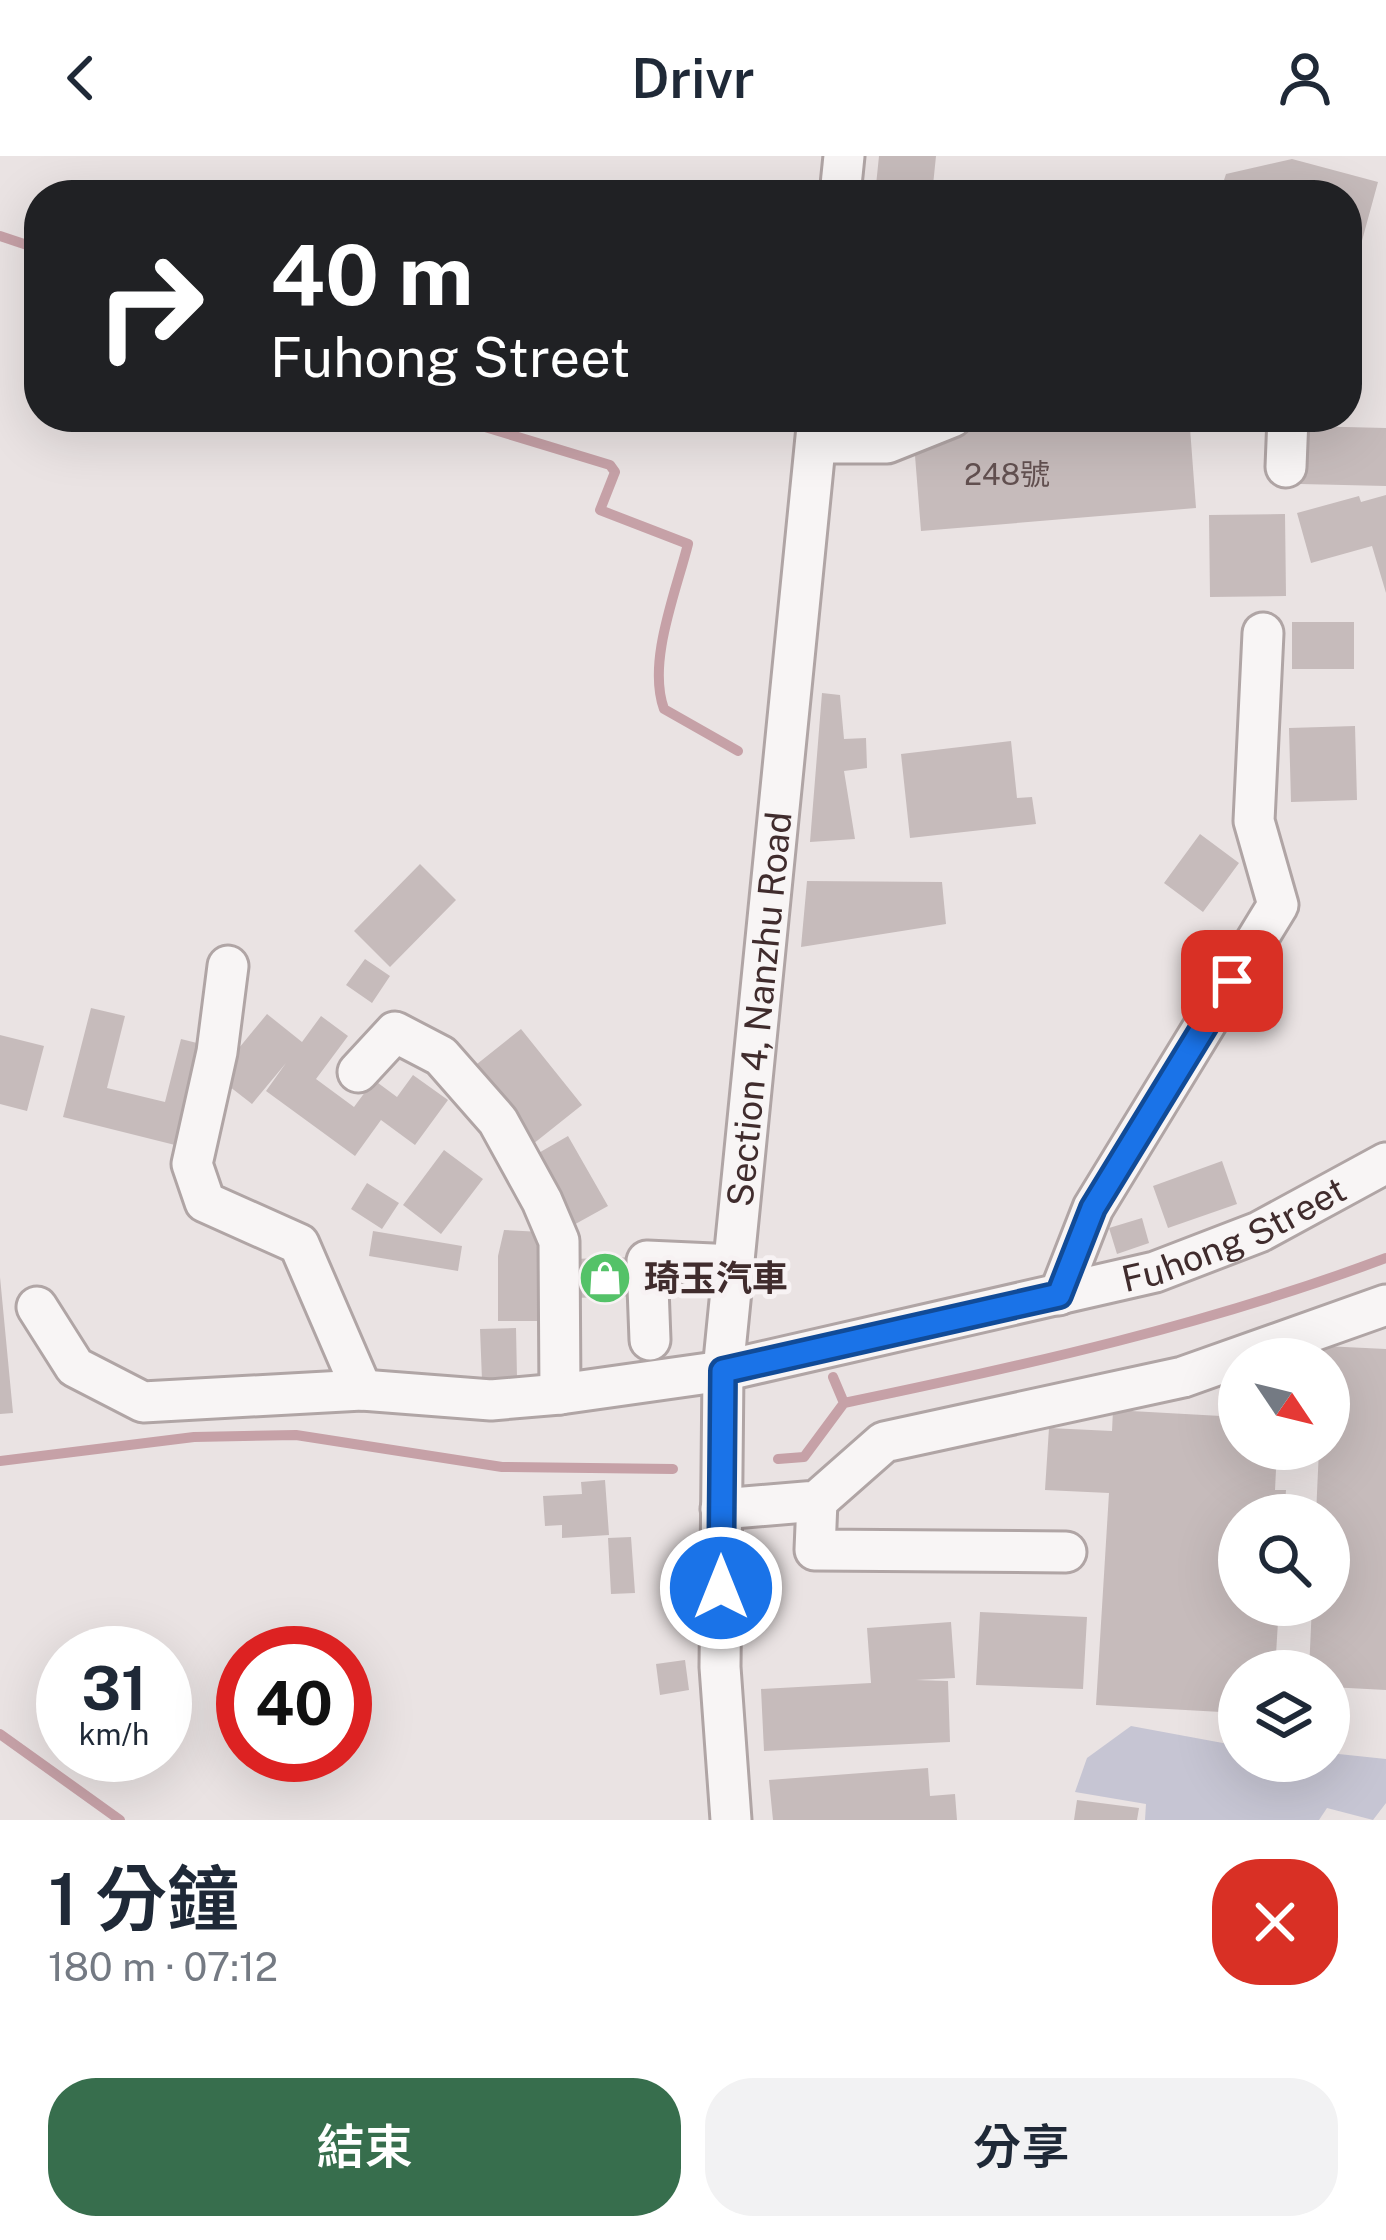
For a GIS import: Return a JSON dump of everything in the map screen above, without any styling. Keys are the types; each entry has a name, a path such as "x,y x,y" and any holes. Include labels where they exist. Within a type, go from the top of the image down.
{"street":[{"name":"Section 4, Nanzhu Road","path":"731,1820 720,1667 723,1371 817,432"},
{"path":"828,432 887,443 914,432"},
{"path":"1286,467 1287,432"},
{"path":"1059,1295 1093,1208 1278,905 1254,821 1263,633"},
{"path":"228,966 217,1052 191,1164 205,1202 299,1244 362,1390"},
{"path":"358,1072 395,1032 441,1056 498,1121 559,1241 560,1394"},
{"name":"Fuhong Street","path":"38,1307 75,1367 142,1402 327,1396 362,1390 491,1400 560,1394 723,1371 1155,1272 1258,1232 1386,1163"},
{"path":"650,1340 647,1261 735,1265"},
{"path":"721,1509 817,1501 884,1442 1183,1377 1386,1305"},
{"path":"817,1501 815,1550 1066,1552"}],"shaded area":[{"path":"1131,1726 1218,1742 1218,1782 1350,1782 1350,1755 1386,1759 1386,1803 1373,1820 1327,1808 1319,1820 1145,1820 1146,1804 1075,1792 1087,1758"}],"building":[{"path":"879,156 936,156 934,180 877,180"},
{"path":"1292,159 1378,182 1362,241 1362,180 1224,180 1226,174"},
{"path":"1386,428 1386,486 1301,484 1304,432"},
{"path":"941,432 1190,432 1196,508 921,531 914,443"},
{"path":"1386,495 1386,593 1372,546 1311,563 1297,513 1359,496 1361,502"},
{"path":"1285,514 1286,596 1210,597 1209,515"},
{"path":"1292,622 1354,622 1354,669 1292,669"},
{"path":"822,693 840,695 844,739 866,738 867,768 844,771 855,839 810,842"},
{"path":"1355,726 1357,800 1291,802 1289,728"},
{"path":"1011,741 1017,798 1032,797 1036,824 910,838 901,754"},
{"path":"1200,834 1239,863 1203,912 1164,883"},
{"path":"420,864 456,900 390,967 354,931"},
{"path":"807,881 942,882 946,924 801,947"},
{"path":"365,959 390,976 372,1003 346,985"},
{"path":"91,1008 125,1016 107,1088 165,1102 181,1039 213,1047 187,1148 63,1117"},
{"path":"267,1014 302,1042 321,1016 348,1036 316,1079 354,1107 374,1080 397,1097 413,1075 448,1100 415,1145 381,1120 355,1156 266,1091 286,1063 252,1104 216,1076"},
{"path":"521,1029 582,1105 533,1144 472,1068"},
{"path":"0,1035 44,1046 27,1111 0,1104"},
{"path":"568,1136 608,1206 570,1227 530,1158"},
{"path":"444,1150 483,1179 441,1234 403,1205"},
{"path":"1222,1161 1237,1204 1168,1228 1153,1186"},
{"path":"367,1183 399,1203 382,1229 351,1209"},
{"path":"1142,1218 1149,1243 1117,1254 1109,1228"},
{"path":"504,1230 542,1232 547,1321 498,1321 498,1256"},
{"path":"373,1231 462,1246 458,1271 369,1256"},
{"name":"琦玉汽車","path":"638,1257 639,1296 573,1298 572,1259"},
{"path":"0,1277 13,1413 0,1414"},
{"path":"516,1328 517,1378 482,1380 480,1329"},
{"path":"1350,1347 1386,1349 1386,1690 1350,1688 1350,1650 1310,1650 1311,1626 1350,1626 1350,1494 1317,1494 1318,1470 1350,1470"},
{"path":"1113,1410 1218,1416 1218,1470 1276,1470 1275,1490 1286,1490 1286,1494 1218,1494 1218,1626 1278,1626 1276,1650 1218,1650 1218,1712 1096,1705 1109,1493 1045,1490 1049,1428 1112,1431"},
{"path":"605,1480 609,1535 562,1538 562,1525 545,1526 543,1496 582,1494 581,1482"},
{"path":"631,1537 635,1593 611,1594 608,1538"},
{"path":"980,1612 1087,1617 1083,1689 976,1685"},
{"path":"951,1622 955,1678 916,1680 948,1681 950,1742 764,1751 761,1689 871,1683 867,1628"},
{"path":"685,1660 689,1690 660,1695 656,1664"},
{"path":"928,1768 930,1796 955,1794 957,1820 773,1820 769,1780"},
{"path":"1077,1800 1139,1808 1137,1820 1074,1820"}],"waterway":[{"path":"0,236 24,244"},
{"path":"501,432 610,465 615,472 600,510 688,544 661,649 664,709 738,751"},
{"path":"778,1459 804,1457 844,1403 1118,1341 1253,1303 1386,1258"},
{"path":"833,1377 844,1403"},
{"path":"0,1461 194,1437 296,1435 502,1467 673,1469"},
{"path":"0,1734 120,1820"}],"place":[{"name":"琦玉汽車","path":"605,1278"}],"route":[{"path":"721,1588 723,1371 1059,1295 1093,1208 1232,981"}]}
